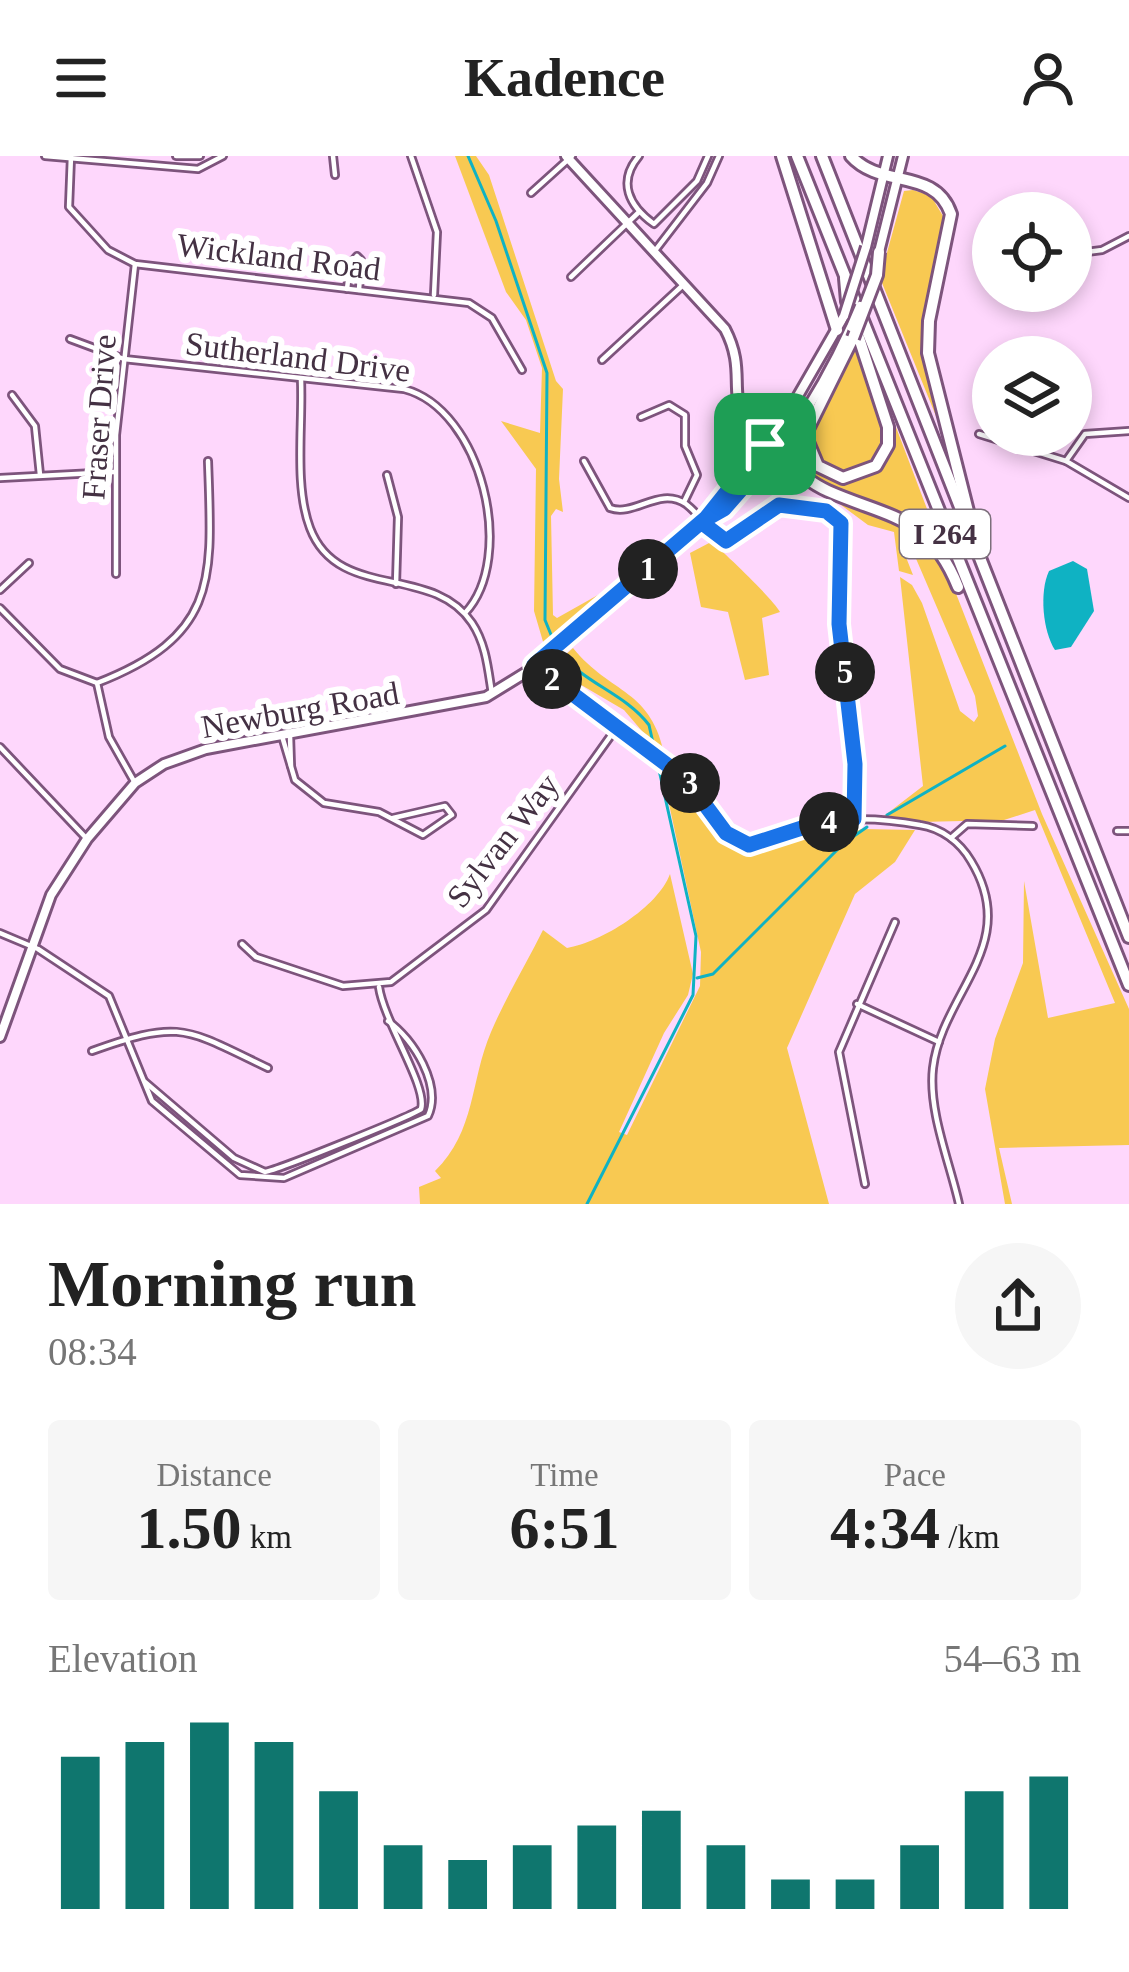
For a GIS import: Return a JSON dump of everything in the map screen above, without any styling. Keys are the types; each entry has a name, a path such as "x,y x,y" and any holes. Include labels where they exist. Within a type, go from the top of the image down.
{"highway":[{"path":"782,156 847,332"},
{"name":"I 264","path":"797,156 987,642 1129,985"},
{"name":"I 264","path":"822,156 1129,938"},
{"path":"851,156 884,176 929,185 944,198 951,214 928,321 928,353 935,395 972,515 975,548"},
{"path":"844,267 847,302 889,435 876,466 843,478 818,466 806,435 847,332 878,275 872,249"},
{"path":"770,448 827,491 897,514 923,533 949,565 976,631 987,642"},
{"path":"756,474 795,469"}],"main road":[{"name":"Newburg Road","path":"872,249 888,156"},
{"name":"Newburg Road","path":"0,1037 51,895 87,839 135,783 192,753 465,704 493,694 548,654 704,520 820,387 847,332 844,316 903,156"},
{"path":"569,157 730,338 738,414 770,448"},
{"name":"Newburg Road","path":"704,520 724,509 756,474 770,448"}],"street":[{"path":"45,156 198,169 224,156"},
{"path":"176,156 200,156"},
{"path":"333,156 335,175"},
{"path":"411,156 437,232 434,298"},
{"path":"639,156 626,177 639,212 657,224 697,182 708,156"},
{"path":"654,252 707,183 719,156"},
{"path":"531,193 569,157"},
{"name":"Wickland Road","path":"71,158 71,212 108,250 136,264 469,303 486,312 513,348 522,370"},
{"path":"571,277 639,212"},
{"path":"1092,251 1129,236"},
{"path":"347,289 351,258 357,256 362,260 359,290"},
{"name":"Fraser Drive","path":"116,574 114,472 136,264"},
{"path":"602,360 684,284"},
{"name":"Sutherland Drive","path":"70,338 94,352 124,359 424,396 439,407 478,461 486,496 484,574 465,614"},
{"path":"301,379 305,503 313,536 346,571 436,594 465,614 481,640 493,694"},
{"path":"12,394 35,426 40,475"},
{"path":"640,417 669,406 685,415 685,446 697,475 684,502"},
{"path":"1066,461 1080,437 1129,431"},
{"path":"1050,456 1129,498"},
{"path":"0,608 60,669 97,683 158,654 194,613 210,549 208,461"},
{"path":"584,461 616,511 650,499 684,502 726,541 779,505 826,511 841,523 839,624 855,764 854,819"},
{"path":"0,478 114,472"},
{"path":"387,475 398,517 396,584"},
{"path":"0,590 29,563"},
{"path":"534,665 696,788 726,833 744,844 854,819 925,826 951,838 977,874 989,931 939,1042 932,1087 959,1204"},
{"path":"97,683 109,737 135,783"},
{"name":"Sylvan Way","path":"379,987 486,910 617,727"},
{"path":"286,735 298,784 331,807 393,818 423,835 452,815 445,806 393,818"},
{"path":"0,747 87,839"},
{"path":"951,838 967,824 1033,826"},
{"path":"1117,831 1129,831"},
{"path":"865,1184 838,1061 857,1004 895,922"},
{"path":"0,933 31,945 104,991 129,1037 146,1092 168,1116 240,1174 264,1181 284,1178 428,1116 434,1094 400,1030 388,1021"},
{"path":"145,1082 243,1164 265,1172 421,1109 424,1091 388,1021 379,987 328,981 256,957 242,944"},
{"path":"857,1004 939,1042"},
{"path":"92,1051 158,1028 187,1030 268,1068"},
{"path":"168,1116 174,1109"},
{"path":"402,1119 404,1128"}],"shaded area":[{"path":"455,156 476,156 489,175 556,381 563,389 559,479 563,512 556,509 551,516 553,615 557,618 605,591 544,645 534,611 536,469 501,421 540,433 542,368 526,320 506,292"},
{"path":"904,191 931,196 943,216 927,315 926,364 942,431 880,278"},
{"path":"855,344 877,399 883,433 868,462 850,474 824,466 809,435"},
{"path":"883,396 943,551 903,514 819,482 786,452 803,424 810,458 820,469 847,480 876,470 888,455"},
{"path":"837,502 888,517 918,535 948,573 1042,814 1129,1009 1129,1145 999,1148 1012,1204 1005,1204 985,1089 995,1039 1023,963 1024,881 1048,1018 1115,1003 1035,810 1004,820 920,822 884,816 923,786 900,577 912,585 922,603 960,711 974,722 978,716 975,696 914,554 902,547 913,575 899,571 894,532 868,525"},
{"path":"711,542 780,612 762,618 769,675 745,680 728,612 701,607 690,553"},
{"path":"573,648 640,705 659,735 665,758 624,710 559,672 554,665"},
{"path":"661,767 696,795 737,847 753,849 809,828 915,830 895,862 855,894 787,1048 829,1204 420,1204 419,1187 441,1178 435,1171 465,1122 491,1032 543,930 567,948 596,939 654,899 670,874 693,974 688,995 664,1033 619,1132 627,1135 700,986 701,952"}],"water":[{"path":"1073,561 1087,569 1094,611 1071,647 1055,650 1044,612 1046,580 1049,571"}],"waterway":[{"path":"468,156 496,221 547,373 545,620 554,642"},
{"path":"559,650 649,725 696,936 693,995 587,1204"},
{"path":"887,815 1005,746"},
{"path":"697,978 713,974 844,843 867,827"}],"route":[{"path":"765,444 713,503 706,518 701,522 677,544 534,665 686,779 726,833 749,845 808,826 854,819 856,785 839,624 841,523 826,511 779,505 726,541 701,522 724,509 774,452 765,444"}]}
